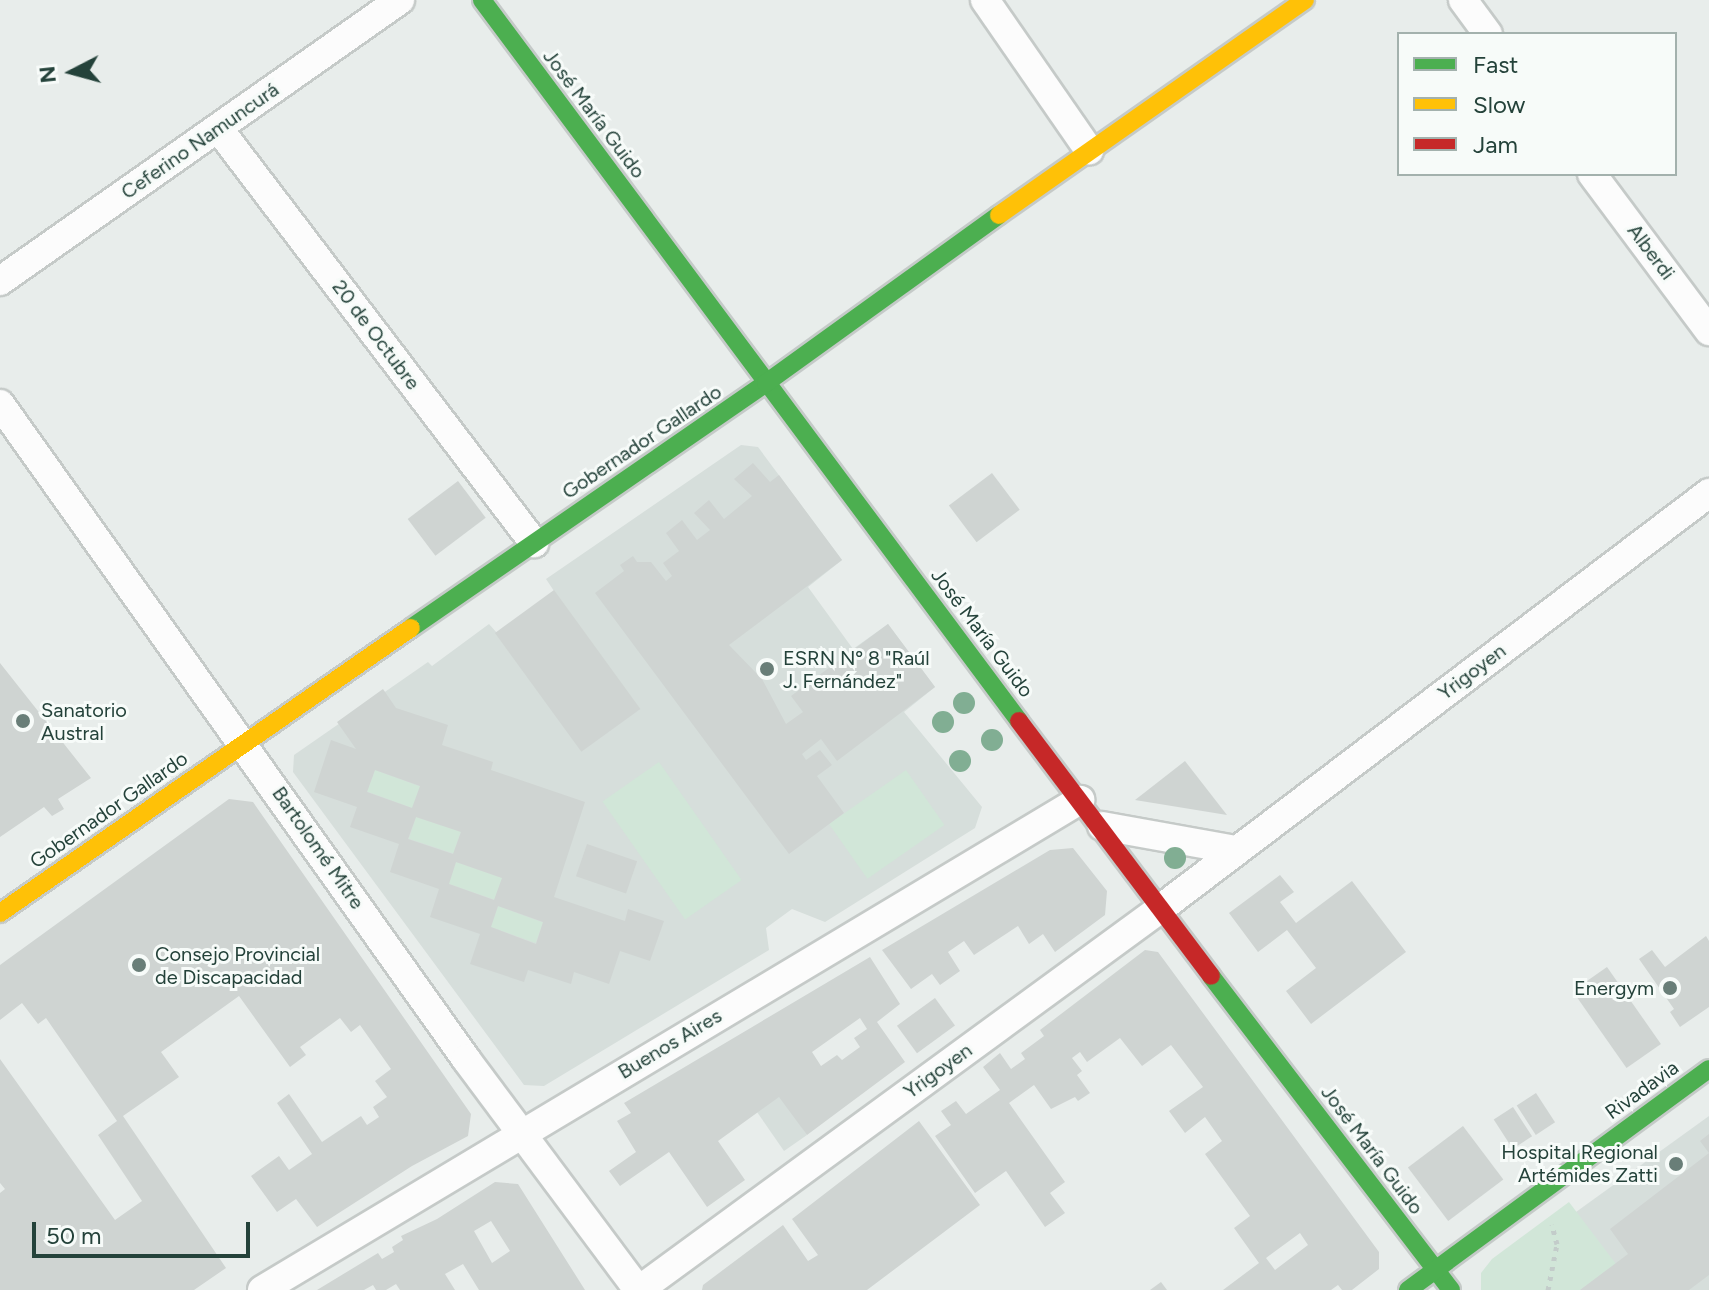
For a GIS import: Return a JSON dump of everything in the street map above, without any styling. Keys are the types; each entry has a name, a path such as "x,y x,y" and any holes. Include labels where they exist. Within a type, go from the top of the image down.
{"main road":[{"name":"José María Guido","path":"482,0 766,383 1102,826 1160,909 1451,1290"},
{"name":"Gobernador Gallardo","path":"0,913 766,383 1089,150 1305,0"},
{"name":"Rivadavia","path":"1408,1290 1709,1069"}],"street":[{"name":"Ceferino Namuncurá","path":"0,281 400,0"},
{"path":"985,0 1089,150"},
{"path":"1463,0 1487,32"},
{"name":"20 de Octubre","path":"218,128 534,543"},
{"name":"Alberdi","path":"1593,176 1709,331"},
{"name":"Bartolomé Mitre","path":"0,404 522,1134 639,1290"},
{"name":"Yrigoyen","path":"639,1290 1160,909 1709,493"},
{"name":"Buenos Aires","path":"262,1290 1080,800"},
{"path":"1102,826 1236,850"}],"path":[{"path":"1533,1198 1552,1222 1557,1244 1548,1290"}],"shaded area":[{"path":"741,445 758,447 842,560 808,587 853,649 888,624 935,687 904,712 982,807 975,828 825,922 792,909 766,928 769,950 544,1086 524,1085 293,772 294,755 428,662 432,666 489,624 497,633 554,591 546,579"},
{"path":"740,1034 807,1135 784,1151 757,1112"},
{"name":"Hospital Regional Artémides Zatti","path":"1709,1116 1709,1290 1580,1290 1576,1212"}],"green space":[{"path":"659,762 742,880 685,920 602,802"},
{"path":"375,770 420,786 412,808 367,792"},
{"path":"906,770 944,825 867,879 829,824"},
{"path":"416,817 461,832 454,853 409,839"},
{"path":"456,862 502,878 495,900 449,884"},
{"path":"498,906 543,922 536,943 490,927"},
{"path":"1569,1202 1616,1264 1580,1290 1481,1290 1481,1273 1492,1259"}],"building":[{"path":"753,463 770,482 779,475 842,560 729,645 762,679 786,724 803,712 791,696 888,624 935,687 837,761 821,739 802,754 806,760 820,750 832,765 817,776 844,813 789,854 595,593 624,571 620,565 633,556 637,562 651,562 666,581 672,576 663,563 679,551 666,533 682,520 697,540 710,530 694,513 709,500 724,519 752,496 734,479"},
{"path":"992,473 1020,510 977,542 949,505"},
{"path":"458,481 486,518 435,556 408,519"},
{"path":"554,590 640,709 581,752 495,633"},
{"name":"Sanatorio Austral","path":"0,663 91,778 58,799 64,809 52,816 44,807 0,837"},
{"path":"383,689 396,708 448,725 442,745 493,762 491,770 585,802 554,897 625,921 628,909 664,921 650,961 620,951 609,984 574,972 571,984 528,970 524,982 470,964 480,934 430,917 439,889 390,872 399,844 350,827 357,807 314,792 331,740 356,749 337,722","holes":["375,770 420,786 412,808 367,792","416,817 461,832 453,854 408,839","456,862 502,878 494,900 449,884","498,906 543,922 536,944 491,927"]},
{"path":"1185,761 1227,815 1135,800"},
{"path":"229,799 253,802 471,1114 468,1136 412,1166 317,1227 296,1199 277,1212 251,1176 279,1156 289,1170 312,1154 277,1103 289,1094 322,1142 361,1116 367,1125 379,1117 373,1107 387,1097 375,1081 391,1069 360,1025 351,1032 340,1018 300,1047 306,1055 290,1067 239,996 161,1052 179,1077 123,1116 226,1268 194,1290 0,1290 0,1193 5,1189 0,1183 0,1059 115,1220 142,1201 98,1135 117,1121 46,1018 38,1024 22,1003 0,1020 0,965"},
{"path":"587,844 637,861 626,893 576,876"},
{"path":"1073,848 1107,891 1105,915 1055,952 1043,934 1029,944 1018,926 974,955 964,941 948,952 960,971 940,985 932,974 911,989 882,950 1050,850"},
{"path":"1280,875 1294,892 1280,902 1296,923 1352,881 1406,952 1311,1024 1286,991 1316,968 1287,930 1258,952 1229,913"},
{"path":"1706,936 1709,941 1709,1007 1680,1027 1670,1012 1674,1009 1639,959 1652,950 1665,967"},
{"path":"1145,950 1158,952 1379,1252 1379,1269 1352,1290 1342,1290 1338,1285 1331,1290 1223,1290 1259,1263 1234,1228 1250,1216 1205,1154 1222,1141 1205,1117 1185,1133 1169,1111 1203,1087 1171,1045 1142,1066 1120,1038 1087,1062 1080,1052 1072,1058 1082,1071 1077,1075 1090,1093 1078,1101 1075,1097 1051,1109 1034,1085 1009,1103 1065,1182 1050,1193 1065,1213 1045,1227 1006,1171 975,1193 935,1136 951,1125 941,1111 956,1101 966,1114 1000,1090 983,1067 1000,1053 1011,1069 1025,1059 1021,1053 1044,1036 1040,1030","holes":["1300,1233 1308,1245 1275,1270 1266,1258"]},
{"path":"870,957 900,1004 877,1022 905,1062 807,1135 779,1097 718,1141 745,1180 707,1207 669,1152 620,1186 609,1171 636,1152 617,1121 631,1113 624,1103","holes":["860,1018 867,1029 854,1038 860,1047 842,1060 837,1055 821,1066 812,1052"]},
{"path":"1607,967 1661,1044 1627,1068 1573,991"},
{"path":"935,998 955,1026 917,1053 897,1026"},
{"path":"1536,1093 1555,1122 1536,1135 1517,1106"},
{"path":"1513,1107 1532,1136 1513,1149 1494,1120"},
{"path":"919,1121 980,1205 867,1290 702,1290 703,1285 783,1225 808,1261 818,1255 792,1219"},
{"path":"1463,1126 1503,1180 1448,1221 1408,1168"},
{"path":"1709,1134 1709,1153 1700,1141"},
{"name":"Hospital Regional Artémides Zatti","path":"1709,1153 1709,1275 1689,1290 1580,1290 1628,1254 1610,1229"},
{"path":"495,1182 518,1184 585,1290 479,1290 463,1264 445,1274 455,1290 400,1290 396,1284 386,1290 376,1290 373,1285 364,1290 317,1290 378,1253 382,1259 394,1252 392,1247 403,1240 401,1236 437,1219","holes":["491,1221 510,1251 492,1263 474,1231"]},
{"path":"1161,1282 1167,1290 1150,1290"}],"traffic: fast":[{"path":"482,0 1019,721"},
{"path":"411,628 766,383 999,215"},
{"path":"1211,976 1451,1290"},
{"path":"1408,1290 1709,1069"}],"traffic: slow":[{"path":"999,215 1305,0"},
{"path":"0,913 411,628"}],"traffic: jam":[{"path":"1019,721 1211,976"}],"place":[{"name":"ESRN Nº 8 \"Raúl J. Fernández\"","path":"767,669"},
{"name":"Sanatorio Austral","path":"23,721"},
{"name":"Consejo Provincial de Discapacidad","path":"139,965"},
{"name":"Energym","path":"1670,988"},
{"name":"Hospital Regional Artémides Zatti","path":"1676,1164"}]}
